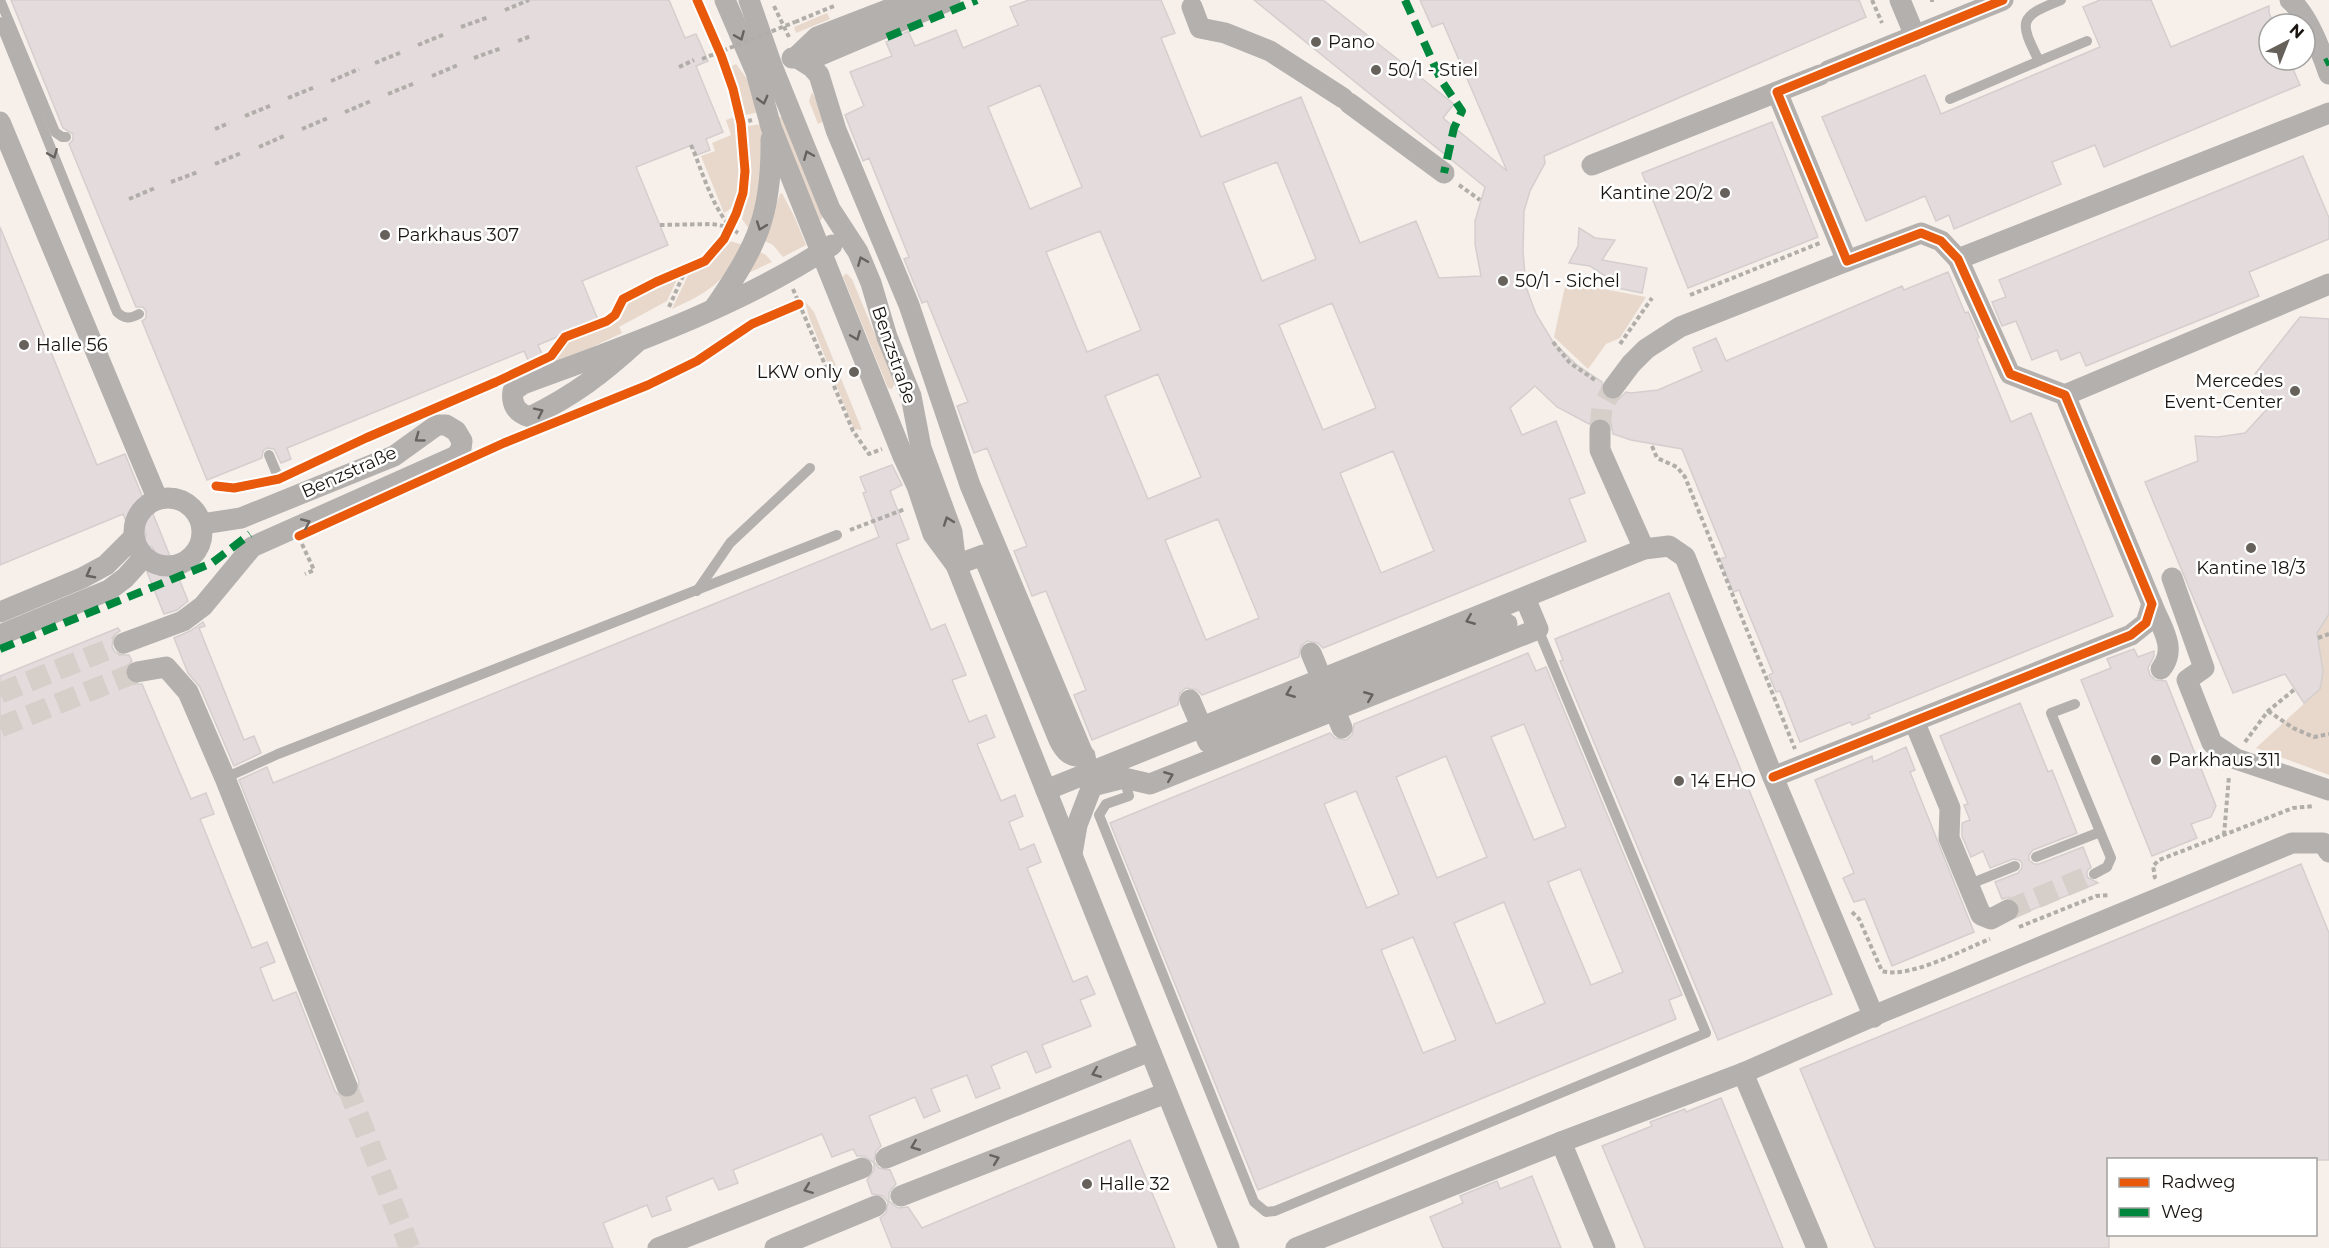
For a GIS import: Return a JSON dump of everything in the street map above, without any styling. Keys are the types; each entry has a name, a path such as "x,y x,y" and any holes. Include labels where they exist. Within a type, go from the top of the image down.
{"street":[{"name":"Benzstraße","path":"725,0 764,69 830,209 858,252 871,284 887,337 911,396 925,482"},
{"name":"Benzstraße","path":"714,308 742,267 754,243 767,208 770,188 771,127 764,69 750,0"},
{"path":"764,69 796,57 818,56 857,30 913,0"},
{"path":"857,30 950,0"},
{"path":"1900,0 1915,36"},
{"path":"1592,165 1915,36 1978,5 2003,0"},
{"path":"2290,0 2324,45 2329,74"},
{"path":"1189,2 1200,28 1225,33 1270,51 1346,101 1444,173"},
{"path":"796,57 812,67 819,75 836,130 909,305 970,485 1090,772 1072,854"},
{"path":"1778,92 1847,261"},
{"path":"1958,259 2329,113"},
{"path":"0,122 158,498"},
{"name":"Benzstraße","path":"771,127 861,347 895,451 925,482"},
{"path":"1604,384 1647,349 1712,309 1921,233 1941,241 1958,259 2010,374 2065,395 2329,284"},
{"path":"637,342 600,376 568,397 530,417 516,409 512,400 513,390 523,384 637,342 714,308 787,273 847,234"},
{"path":"2065,395 2170,650 2168,660 2161,669"},
{"name":"Benzstraße","path":"124,643 183,621 202,606 252,547 456,456 461,449 462,441 456,431 446,425 437,425 394,456 241,518 202,524"},
{"path":"1600,430 1600,450 1644,549"},
{"path":"925,482 933,534 956,566 1228,1248"},
{"path":"158,498 179,499 189,504 197,513 202,524 203,535 200,546 194,555 175,566 153,563 137,548 134,525 138,515 145,506 158,498"},
{"path":"0,612 82,578 106,565 134,537"},
{"path":"956,566 983,555 1065,751 1075,757 1090,772 1150,784 1531,614 1644,549 1669,546 1685,556 1773,777 1874,1017"},
{"path":"0,635 109,590 125,578 144,557"},
{"path":"2172,578 2204,668 2187,680 2212,743 2236,759 2327,799"},
{"path":"1773,777 2131,635 2146,623 2152,604"},
{"path":"1046,790 1090,772 1531,614"},
{"path":"1190,700 1208,742 1329,696 1531,614"},
{"path":"1311,652 1342,728"},
{"path":"137,672 166,667 188,692 225,778 347,1086"},
{"path":"1914,721 1950,808 1949,838 1981,915 1990,919 2008,910"},
{"path":"1296,1248 1743,1072 2292,843 2323,843 2329,852"},
{"path":"886,1158 1150,1051"},
{"path":"1743,1072 1817,1248"},
{"path":"901,1196 1166,1093"},
{"path":"1561,1142 1605,1248"},
{"path":"658,1248 862,1168"},
{"path":"775,1248 876,1206"}],"lane":[{"path":"0,0 55,132 66,137"},
{"path":"2038,61 2025,33 2026,21 2037,9 2061,0"},
{"path":"0,22 117,312 122,317 131,318 139,314"},
{"path":"1950,99 2087,41"},
{"path":"269,455 279,479"},
{"path":"697,591 730,543 810,468"},
{"path":"225,778 278,754 837,535"},
{"path":"1124,778 1129,796 1107,804 1099,815 1254,1203 1266,1212 1275,1211 1706,1033 1531,614"},
{"path":"2075,704 2051,713 2111,858 2107,867 2094,874"},
{"path":"2036,857 2100,832"},
{"path":"1970,884 2015,866"}],"path":[{"path":"505,10 529,0"},
{"path":"1872,0 1882,23"},
{"path":"702,58 834,6"},
{"path":"461,27 489,17"},
{"path":"418,45 446,34"},
{"path":"518,41 531,36"},
{"path":"474,58 501,48"},
{"path":"375,63 402,52"},
{"path":"679,67 694,60"},
{"path":"432,76 458,65"},
{"path":"331,81 359,69"},
{"path":"388,94 415,83"},
{"path":"288,98 315,87"},
{"path":"345,112 371,101"},
{"path":"245,116 272,105"},
{"path":"302,129 328,118"},
{"path":"215,129 229,123"},
{"path":"259,147 284,136"},
{"path":"691,145 719,213 729,227 754,243"},
{"path":"214,164 241,153"},
{"path":"171,182 198,172"},
{"path":"1444,173 1480,200"},
{"path":"129,200 155,188"},
{"path":"660,225 712,224 729,227"},
{"path":"1690,295 1836,237"},
{"path":"660,311 669,307 686,269"},
{"path":"787,273 853,431 869,454 895,451"},
{"path":"1621,344 1652,298"},
{"path":"1553,342 1569,363 1604,384"},
{"path":"1652,446 1657,458 1677,467 1685,477 1802,765"},
{"path":"866,524 910,507"},
{"path":"305,574 314,570 306,552"},
{"path":"2318,638 2329,634"},
{"path":"2224,835 2229,778 2242,746 2268,711 2295,689"},
{"path":"2268,711 2293,728 2314,737 2329,734"},
{"path":"2144,882 2155,877 2153,866 2159,860 2293,808 2315,806 2327,799"},
{"path":"2010,931 2096,896 2112,896"},
{"path":"1846,907 1859,919 1882,971 1893,974 1913,971 1999,935"}],"shaded area":[{"path":"827,13 830,19 796,33 794,27"},
{"path":"736,64 753,87 759,112 746,115 743,113 730,67"},
{"path":"812,92 827,120 818,124 809,101"},
{"path":"786,115 823,217 820,221 777,118"},
{"path":"734,117 739,155 739,184 737,197 732,207 724,213 701,156 715,151 712,143 731,135 726,120"},
{"path":"762,124 765,151 752,233 742,219 748,175 745,131 748,126"},
{"path":"782,193 806,245 783,257 773,245 763,240"},
{"path":"730,241 746,246 729,269 707,290 672,309 690,271 706,264"},
{"path":"758,251 772,262 746,274"},
{"path":"845,274 852,279 895,383 892,389 888,388 843,277"},
{"path":"679,275 667,301 619,327 622,333 514,384 512,377 554,357 568,339 614,320 637,294"},
{"path":"1566,282 1646,297 1620,338 1606,344 1588,369 1554,337"},
{"path":"805,301 814,312 862,430 854,429 809,317"},
{"path":"2329,614 2329,775 2256,748 2320,689 2317,633"}],"building":[{"name":"Parkhaus 307","path":"11,0 669,0 685,38 696,34 708,61 696,66 723,132 706,139 710,150 697,155 692,145 636,167 668,245 582,281 598,320 538,345 543,356 529,362 524,351 287,448 291,459 281,463 274,449 267,448 263,451 262,458 207,480 142,321 146,318 146,311 143,307 136,307 69,144 73,140 73,134 63,128"},
{"path":"1029,0 1161,0 1175,33 1161,38 1201,137 1301,97 1360,243 1416,221 1439,278 1481,276 1475,244 1475,221 1485,187 1254,0 1323,0 1454,104 1443,118 1507,171 1443,23 1432,27 1420,0 1859,0 1866,17 1544,156 1545,163 1530,191 1524,211 1523,252 1526,287 1536,314 1553,342 1577,365 1602,382 1602,394 1612,401 1619,399 1626,392 1658,390 1702,371 1693,348 1716,338 1726,361 1902,286 1904,290 1948,272 1965,313 1968,312 1979,337 1977,339 2011,422 2031,413 2113,616 1868,715 1870,718 1852,725 1850,722 1800,742 1780,691 1776,692 1769,675 1773,673 1739,590 1733,592 1720,559 1726,557 1682,449 1631,440 1613,434 1611,423 1601,417 1593,419 1589,424 1557,407 1535,386 1510,408 1522,435 1556,421 1585,493 1569,499 1586,541 1323,648 1318,643 1307,641 1301,646 1299,657 1202,695 1197,690 1186,688 1180,693 1178,705 1092,740 1074,695 1086,690 1046,591 1032,596 1014,551 1027,546 987,448 974,453 957,406 968,402 927,301 922,303 904,259 909,257 869,158 863,161 845,115 864,106 850,72 892,56 886,42 908,31 915,46 956,30 963,48 1018,25 1010,7","holes":["1040,85 1082,187 1030,209 988,107","1277,162 1316,259 1262,281 1223,183","1100,231 1141,330 1087,352 1046,252","1332,303 1376,408 1323,430 1279,325","1158,374 1201,477 1148,499 1105,396","1393,451 1434,551 1381,573 1340,473","1218,519 1259,618 1206,640 1165,540"]},
{"path":"2100,0 2151,0 2171,47 2269,6 2269,12 2257,12 2257,72 2294,72 2300,85 2104,167 2095,145 2052,162 2061,184 1954,229 1949,215 1936,221 1925,196 1866,221 1822,117 1925,75 1941,114 2100,47 2083,7"},
{"name":"Kantine 20/2","path":"1772,122 1818,237 1688,288 1642,173"},
{"path":"2303,156 2329,218 2329,239 2249,272 2259,296 2086,366 2080,352 2061,360 2057,350 2032,360 2016,321 2002,326 1992,302 2006,297 1999,280"},
{"name":"Halle 56","path":"0,227 97,465 125,454 145,503 151,509 188,601 177,610 164,614 147,572 156,560 156,553 152,547 144,545 146,534 143,528 137,525 128,526 123,514 0,565"},
{"path":"1579,228 1595,238 1615,240 1602,260 1647,268 1642,293 1617,288 1618,285 1610,283 1610,279 1590,266 1569,263 1578,246"},
{"name":"Kantine 18/3","path":"2300,317 2329,319 2329,614 2317,633 2323,672 2320,689 2304,703 2285,674 2233,693 2145,482 2198,461 2195,436 2218,437 2245,433 2268,408 2255,374"},
{"path":"892,465 902,485 890,491 909,539 896,544 931,630 945,624 966,675 952,680 969,722 986,715 995,737 977,744 1001,801 1015,795 1023,816 1009,822 1020,850 1034,844 1041,862 1027,868 1073,982 1087,976 1095,994 1080,1000 1091,1026 1042,1045 1051,1067 1036,1073 1027,1051 991,1066 1000,1088 976,1098 967,1075 931,1089 940,1111 924,1118 915,1097 869,1116 881,1146 876,1151 874,1162 879,1168 890,1170 896,1184 889,1193 889,1201 898,1208 908,1207 922,1228 1130,1140 1175,1248 892,1248 880,1218 886,1213 888,1202 883,1196 872,1194 867,1180 874,1170 874,1163 864,1156 857,1156 853,1149 832,1157 822,1134 733,1170 738,1183 719,1190 713,1178 666,1197 671,1210 652,1217 647,1205 603,1223 613,1248 0,1248 0,676 118,628 120,631 114,635 112,647 121,655 129,655 132,661 125,668 127,680 133,684 142,684 191,799 206,793 214,814 200,819 252,948 267,942 275,962 260,968 273,1001 296,992 335,1091 340,1096 351,1098 357,1093 359,1081 239,780 267,767 273,783 879,537 863,493 866,492 860,477"},
{"name":"14 EHO","path":"1669,593 1832,994 1718,1040 1560,661 1563,660 1555,639"},
{"path":"203,622 205,626 199,628 244,740 254,736 261,753 234,766 200,687 188,673 174,638"},
{"name":"Parkhaus 311","path":"2134,649 2138,657 2154,651 2148,668 2150,675 2155,680 2166,681 2216,806 2211,817 2191,824 2197,838 2152,856 2081,680 2111,668 2107,659"},
{"path":"1528,653 1536,671 1546,667 1682,995 1669,1000 1676,1019 1258,1190 1110,823 1330,733 1335,738 1346,740 1352,735 1354,724","holes":["1524,724 1566,827 1534,840 1491,737","1446,756 1487,857 1437,878 1396,777","1356,791 1399,894 1367,908 1324,804","1580,869 1623,972 1591,985 1548,882","1504,902 1545,1003 1496,1024 1454,923","1413,937 1456,1040 1423,1053 1381,950"]},
{"path":"2020,703 2048,772 2052,770 2077,833 2033,850 2029,855 2029,860 2034,864 2039,864 2083,847 2091,867 2087,871 2087,877 2098,883 2019,915 2019,904 2009,897 2002,899 1995,882 2018,873 2022,868 2022,863 2013,859 1990,868 1983,851 1971,857 1962,836 1962,823 1970,820 1964,805 1968,804 1940,736"},
{"path":"1906,747 1915,770 1910,772 1974,932 1892,966 1865,899 1854,902 1843,878 1854,873 1815,780 1872,756 1873,762"},
{"path":"2301,864 2329,933 2329,1160 2317,1160 2317,1158 2107,1158 2109,1248 1875,1248 1800,1069"},
{"path":"1721,1098 1783,1248 1645,1248 1602,1146 1652,1126 1650,1122 1685,1109 1686,1112"},
{"path":"1532,1176 1561,1248 1443,1248 1430,1217 1463,1203 1460,1196 1497,1181 1500,1189"}],"tunnel":[{"path":"1600,430 1602,407 1613,388"},
{"path":"0,693 124,643"},
{"path":"0,727 137,672"},
{"path":"2008,910 2094,874"},
{"path":"347,1086 410,1248"}],"marked path":[{"path":"887,37 977,0"},
{"path":"1405,0 1441,80 1462,111 1454,128 1444,173"},
{"path":"2325,63 2329,61"},
{"path":"0,649 212,563 250,534"}],"cycle path":[{"path":"216,486 234,488 279,479 366,438 496,382 551,356 565,337 607,321 615,315 623,299 705,261 724,239 736,214 743,193 745,171 741,123 733,89 697,0"},
{"path":"1773,777 2131,635 2146,623 2152,604 2065,395 2010,374 1958,259 1941,241 1921,233 1847,261 1777,92 2003,0"},
{"path":"299,536 504,443 648,385 697,361 752,324 799,304"}],"place":[{"name":"Pano","path":"1316,42"},
{"name":"50/1 - Stiel","path":"1376,70"},
{"name":"Kantine 20/2","path":"1725,193"},
{"name":"Parkhaus 307","path":"385,235"},
{"name":"50/1 - Sichel","path":"1503,281"},
{"name":"Halle 56","path":"24,345"},
{"name":"LKW only","path":"854,372"},
{"name":"Mercedes Event-Center","path":"2295,391"},
{"name":"Kantine 18/3","path":"2251,548"},
{"name":"Parkhaus 311","path":"2156,760"},
{"name":"14 EHO","path":"1679,781"},
{"name":"Halle 32","path":"1087,1184"}]}
